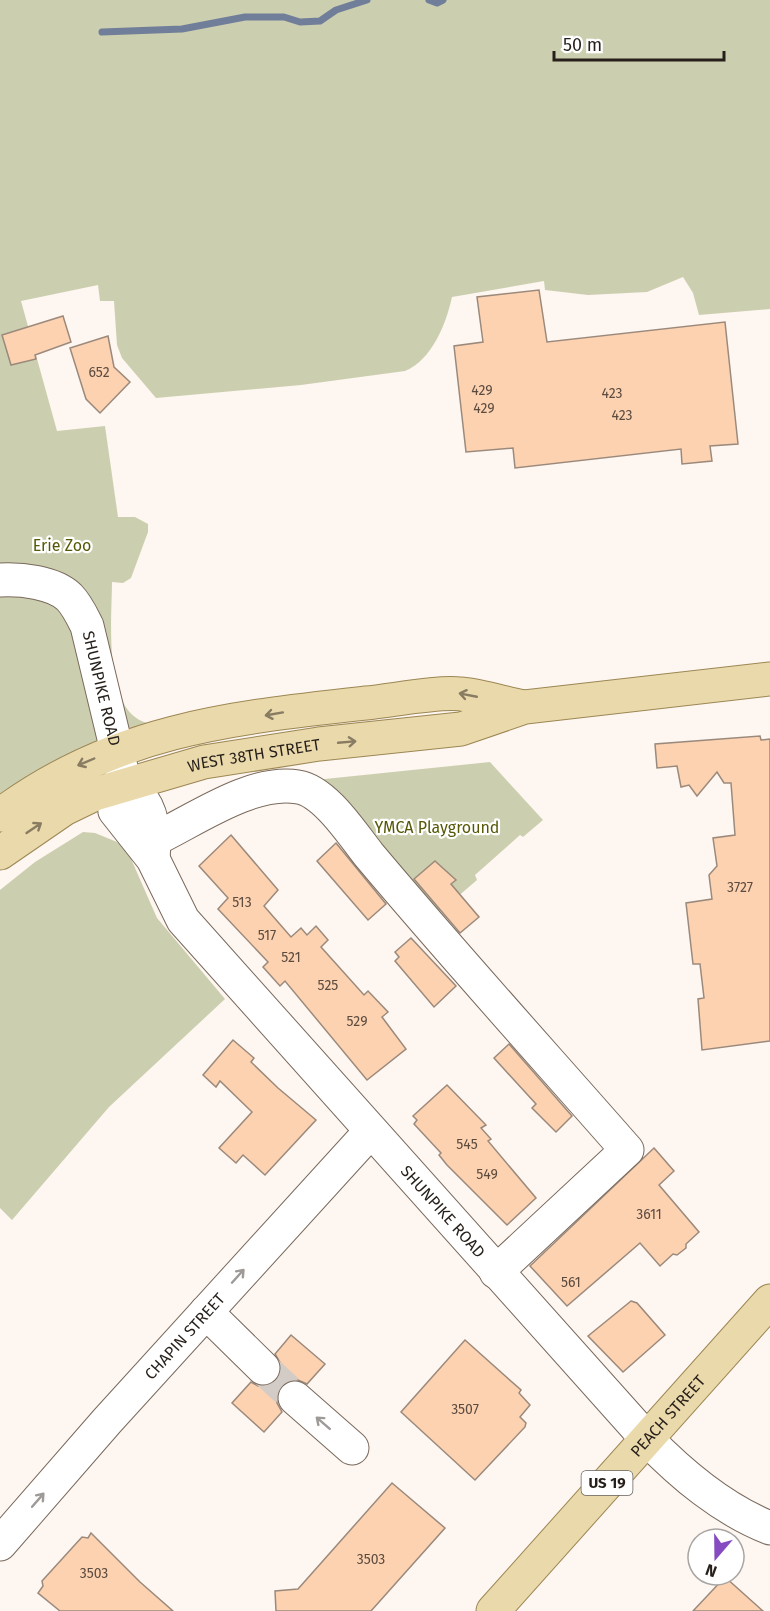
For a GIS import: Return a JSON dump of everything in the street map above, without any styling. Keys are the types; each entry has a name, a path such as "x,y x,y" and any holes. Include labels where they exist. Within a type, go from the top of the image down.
{"main road":[{"name":"WEST 38TH STREET","path":"0,815 33,790 63,791 125,784 204,762 245,755 461,729 525,707 770,679"},
{"name":"WEST 38TH STREET","path":"0,852 63,791 118,748 182,730 290,711 459,693 525,707"},
{"name":"PEACH STREET","path":"493,1611 770,1301"}],"street":[{"name":"SHUNPIKE ROAD","path":"0,580 51,587 68,596 87,626 125,784 139,792 145,801 154,849 171,901 183,920 646,1439 670,1463 715,1499 770,1528"},
{"path":"154,849 252,792 292,786 313,792 344,823 443,944 627,1150 496,1272"},
{"name":"CHAPIN STREET","path":"0,1544 370,1132"},
{"path":"206,1312 263,1368"},
{"path":"294,1398 352,1448"}],"green space":[{"name":"Erie Zoo","path":"0,0 770,0 770,309 699,315 693,293 683,277 647,292 588,295 545,290 544,281 452,297 442,329 430,350 415,366 405,371 301,385 156,398 122,358 117,345 114,301 100,301 98,285 21,301 57,431 105,426 118,517 135,517 148,524 148,532 131,578 123,583 112,582 111,639 116,683 123,702 133,716 148,723 79,753 0,796"},
{"name":"YMCA Playground","path":"490,762 543,820 523,837 520,835 475,875 477,880 435,916 315,780"},
{"path":"83,832 95,833 117,842 128,852 157,918 225,999 109,1107 12,1220 0,1208 0,890 35,862"}],"building":[{"path":"539,290 547,342 725,322 738,444 710,446 712,461 682,464 681,449 515,468 513,448 466,452 454,346 483,342 477,297"},
{"path":"63,316 71,342 35,355 36,359 11,365 2,335"},
{"path":"108,336 114,367 130,382 100,413 86,399 70,348"},
{"path":"760,736 761,740 770,739 770,1041 702,1050 698,999 704,998 700,964 693,964 686,903 712,899 709,875 717,866 713,838 735,835 731,783 724,783 717,772 697,796 689,785 681,787 677,766 657,768 655,744"},
{"path":"231,835 278,890 264,906 291,937 301,928 307,935 316,926 328,940 321,947 364,995 368,991 388,1012 382,1017 406,1049 367,1080 285,981 280,986 263,967 268,962 218,909 228,898 199,866"},
{"path":"336,843 386,904 368,920 317,861"},
{"path":"435,861 456,880 451,884 479,917 460,933 414,879"},
{"path":"411,938 456,986 434,1007 395,961 399,957 395,952"},
{"path":"233,1040 254,1058 251,1062 316,1120 265,1175 243,1155 236,1163 219,1148 252,1112 220,1081 216,1087 203,1075"},
{"path":"509,1044 572,1116 556,1132 532,1108 536,1104 494,1058"},
{"path":"447,1085 486,1125 481,1128 491,1139 488,1141 536,1198 507,1225 447,1165 439,1155 441,1153 414,1124 417,1120 413,1116"},
{"path":"654,1148 674,1171 659,1185 699,1232 686,1244 686,1248 677,1255 673,1254 660,1266 640,1243 567,1306 530,1266"},
{"path":"631,1301 637,1303 665,1335 623,1372 588,1336"},
{"path":"291,1335 325,1364 307,1384 298,1380 290,1380 281,1385 277,1403 282,1412 264,1432 232,1403 251,1382 258,1386 267,1386 277,1381 281,1373 281,1364 275,1354"},
{"path":"465,1340 521,1390 519,1393 530,1405 520,1417 526,1423 525,1427 475,1480 401,1412"},
{"path":"392,1483 445,1528 371,1611 276,1611 275,1591 298,1589"},
{"path":"91,1533 173,1611 60,1611 38,1593 43,1586 42,1581 82,1537 88,1538"},
{"path":"716,1587 736,1587 763,1611 693,1611"}],"waterway":[{"path":"102,32 182,29 245,17 284,17 300,22 320,21 336,10 367,0"},
{"path":"429,0 437,3 443,0"}],"tunnel":[{"path":"263,1368 295,1398"}]}
